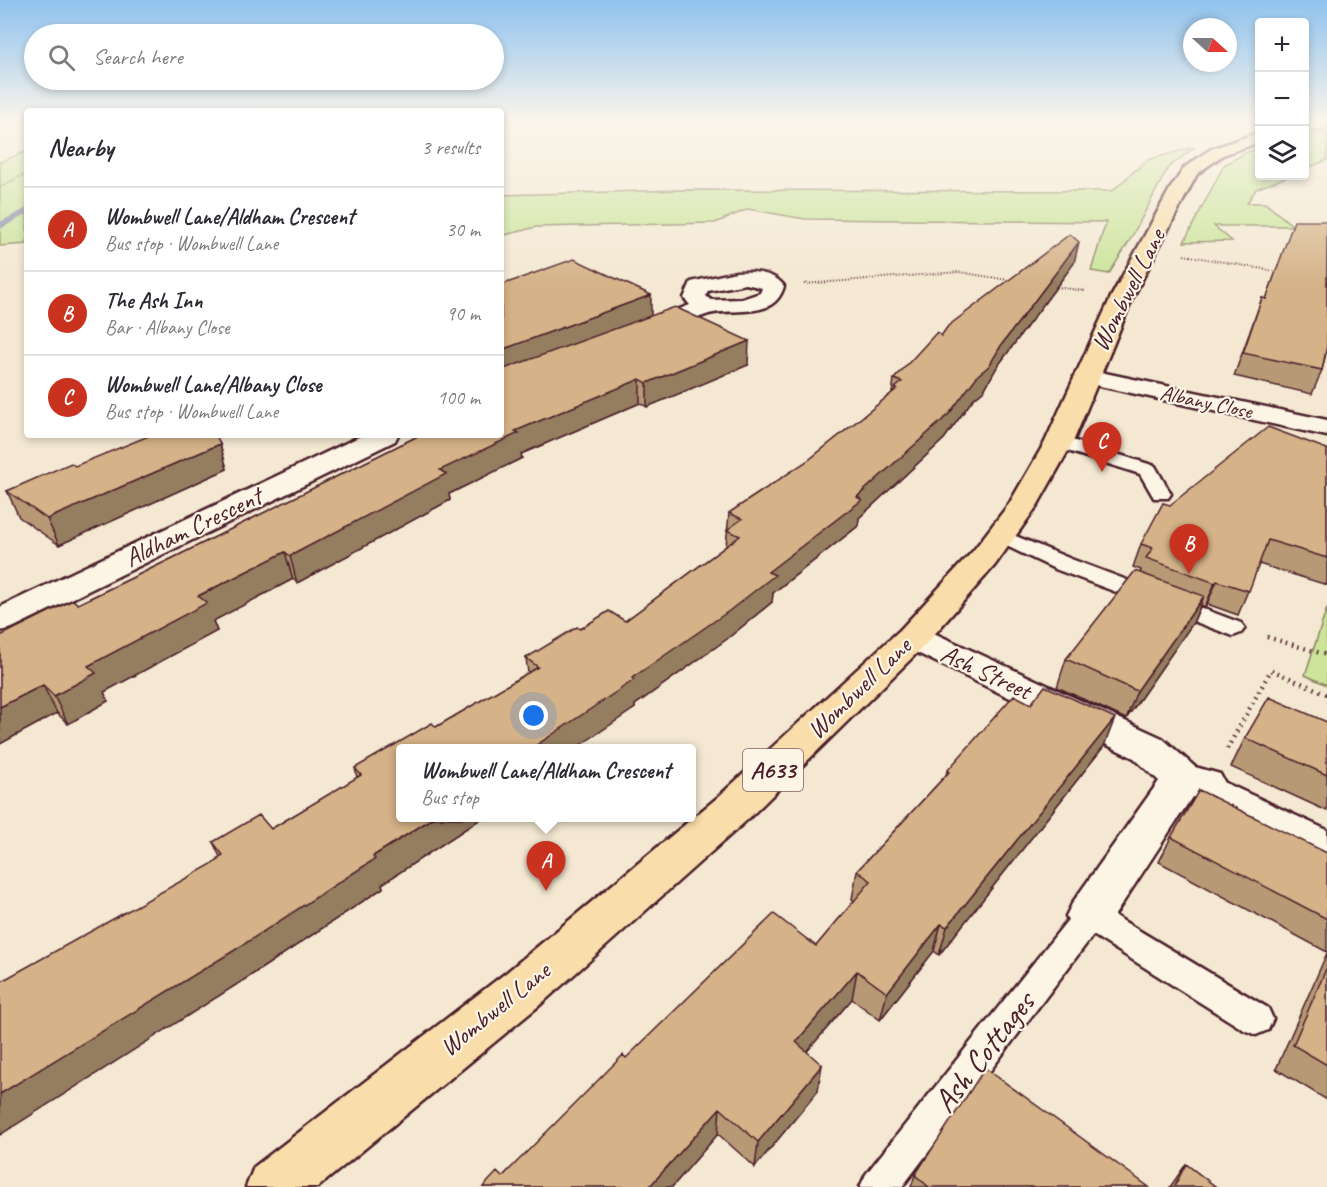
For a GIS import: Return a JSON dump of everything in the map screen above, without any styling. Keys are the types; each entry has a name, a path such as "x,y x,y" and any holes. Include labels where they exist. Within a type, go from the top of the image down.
{"main road":[{"name":"Wombwell Lane","path":"274,1187 524,988 723,817 913,637 1001,536 1022,506 1059,442 1122,297 1189,174"}],"street":[{"path":"630,336 706,307 745,306 770,297 773,286 765,281 730,278 699,287 695,298 706,307"},
{"name":"Albany Close","path":"1086,376 1327,428"},
{"name":"Aldham Crescent","path":"0,620 380,438"},
{"name":"Ash Street","path":"913,637 1148,748 1194,782"},
{"path":"1089,916 1194,782"}],"lane":[{"path":"1059,442 1148,470 1161,494"},
{"path":"1001,536 1063,564 1233,628"},
{"name":"Ash Street","path":"1194,782 1327,843"},
{"path":"1089,916 1256,1019"},
{"name":"Ash Cottages","path":"879,1187 1089,916"}],"path":[{"path":"0,187 24,175"},
{"path":"1148,249 1282,273"},
{"path":"773,286 959,272 1017,281"},
{"path":"1040,285 1122,297"},
{"path":"1233,628 1313,649 1327,655"},
{"path":"1194,782 1271,670 1327,694"}],"green space":[{"path":"0,174 24,174 24,244 0,246"},
{"path":"1131,174 1165,174 1109,274 1091,271 1106,222 805,219 748,209 715,223 536,227 504,235 504,195 680,190 1112,191"},
{"path":"1219,174 1255,174 1255,180 1279,180 1256,189 1247,203 1265,203 1293,226 1214,226 1232,241 1184,242"},
{"path":"1327,608 1327,685 1305,675"}],"building":[{"path":"1294,221 1327,221 1327,346 1322,370 1243,353 1262,298 1266,299"},
{"path":"1070,234 1079,242 1002,344 989,366 978,375 949,414 857,497 862,500 768,572 775,575 729,611 632,678 634,680 538,744 396,744 432,723 436,727 538,667 526,658 577,627 580,629 609,611 625,621 740,536 727,530 742,519 729,513 810,459 897,389 895,388 902,382 894,379 937,332 941,336 948,326"},
{"path":"574,259 651,295 504,349 504,284"},
{"path":"675,307 749,341 647,383 640,379 515,431 519,433 440,470 446,474 290,556 285,552 198,596 207,603 88,666 96,673 54,696 43,685 0,707 0,636 73,600 78,604 414,438 504,438 504,369"},
{"path":"1268,427 1327,449 1327,558 1268,540 1249,591 1217,581 1215,583 1146,558 1153,548 1141,544 1163,503 1170,505"},
{"path":"144,438 217,438 220,444 47,519 7,491 71,463 75,466"},
{"path":"1135,571 1204,596 1137,691 1066,659"},
{"path":"1045,686 1115,718 947,927 941,924 887,993 857,971 796,1042 822,1065 758,1142 720,1108 649,1187 483,1187 497,1172 502,1177 623,1055 626,1058 774,914 816,946 871,881 857,871 949,772 947,771 1014,695 1031,704"},
{"path":"1269,697 1327,722 1327,775 1245,738"},
{"path":"396,744 396,822 427,822 373,856 375,859 235,950 0,1094 0,982 219,860 218,858 223,855 213,842 259,815 271,829 361,775 355,768"},
{"path":"1199,790 1327,853 1327,919 1171,837"},
{"path":"1327,967 1327,1065 1293,1045"},
{"path":"985,1068 1149,1187 929,1187 915,1175"},
{"path":"1186,1164 1216,1187 1174,1187"}],"waterway":[{"path":"0,226 24,213"}],"place":[{"name":"Wombwell Lane/Albany Close","path":"1102,472"},
{"name":"The Ash Inn","path":"1189,574"},
{"name":"Wombwell Lane/Aldham Crescent","path":"546,891"}]}
